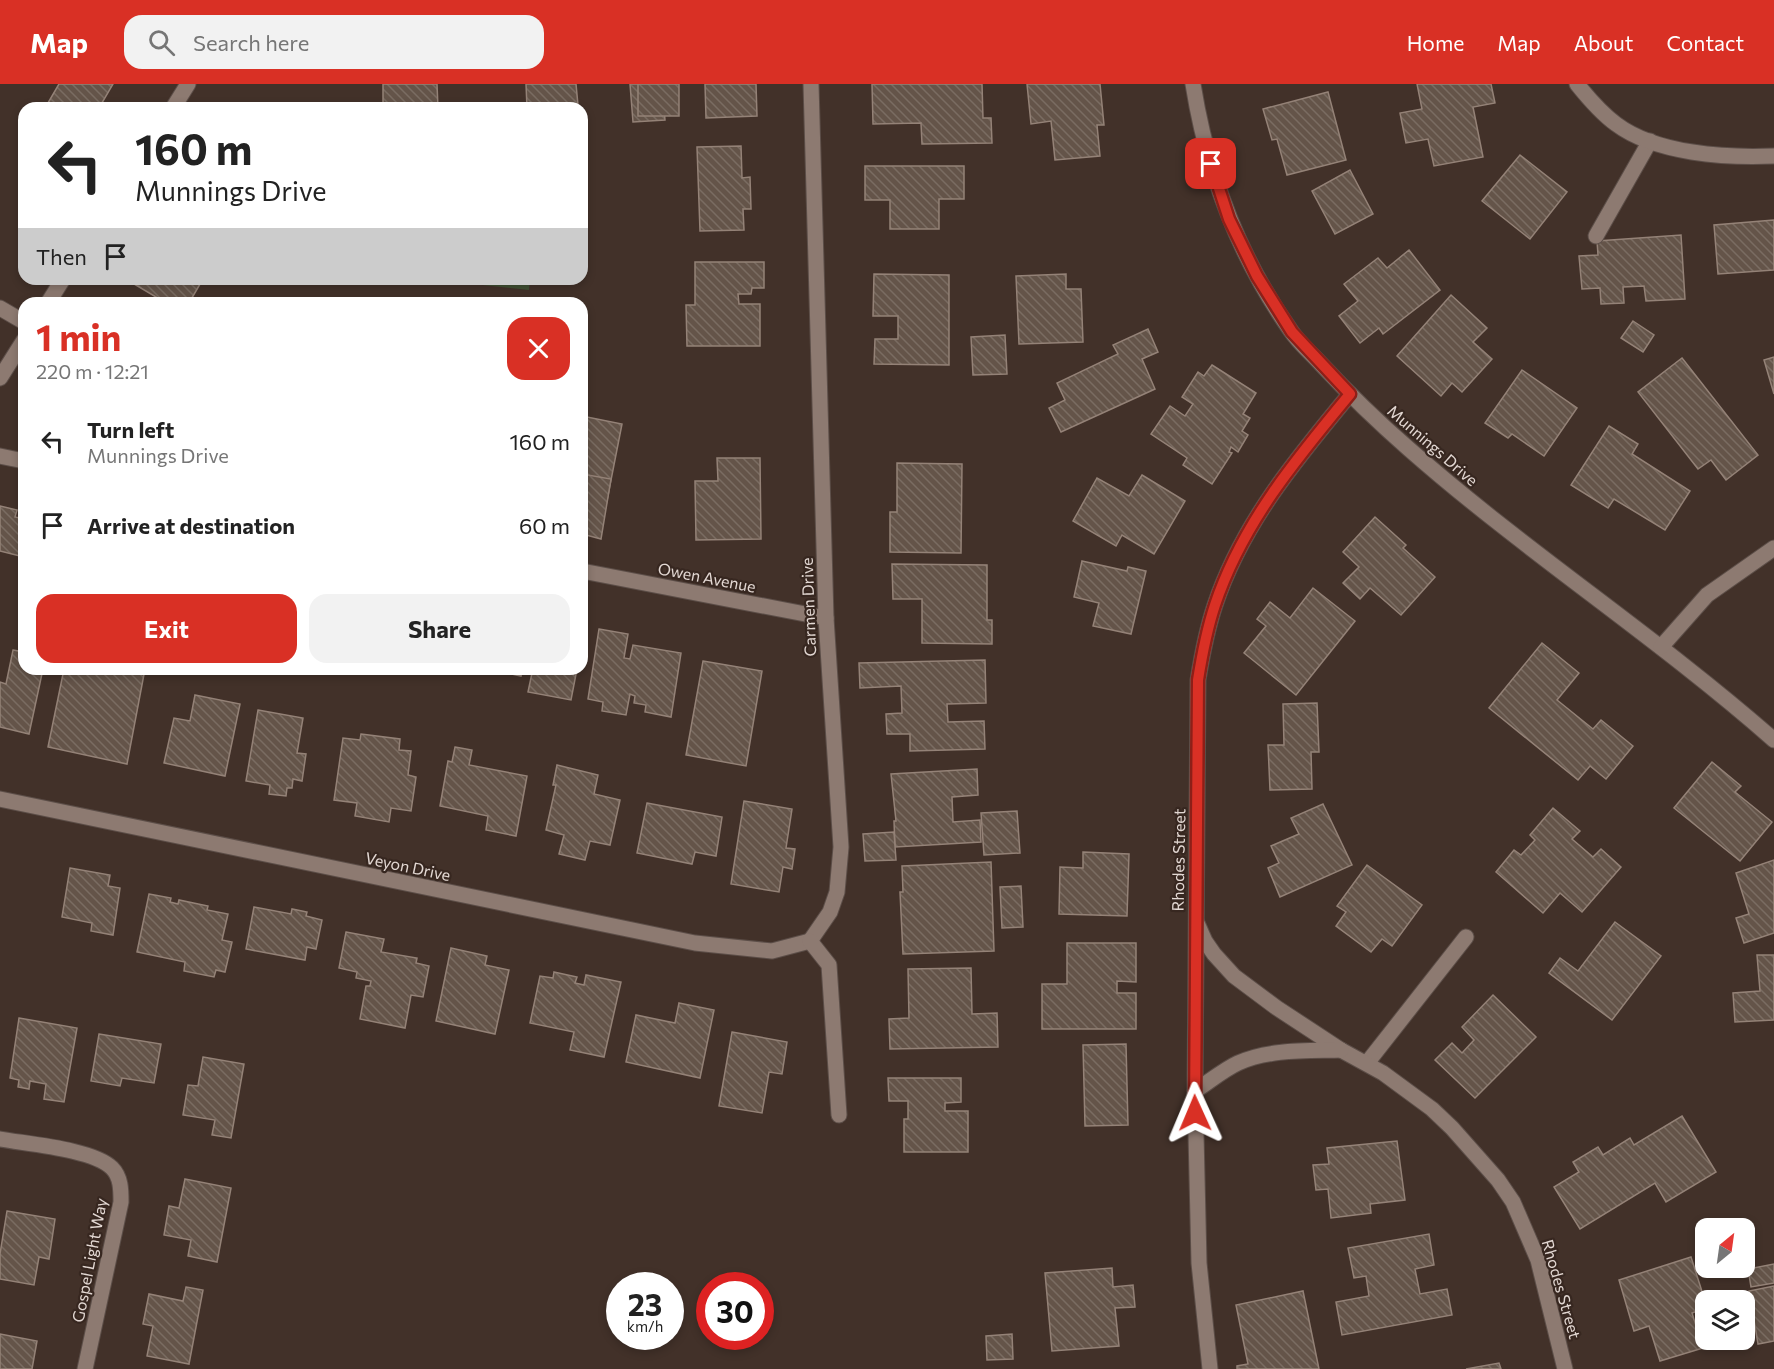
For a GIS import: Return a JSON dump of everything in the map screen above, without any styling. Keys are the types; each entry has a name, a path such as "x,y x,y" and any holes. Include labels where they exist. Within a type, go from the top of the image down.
{"street":[{"path":"177,102 188,84"},
{"name":"Carmen Drive","path":"810,941 830,912 837,892 841,847 826,618 811,84"},
{"name":"Munnings Drive","path":"1193,84 1197,112 1229,219 1257,276 1292,332 1350,394 1439,476 1566,577 1661,647 1774,740"},
{"path":"1577,84 1592,104 1618,126 1650,141 1706,155 1774,156"},
{"path":"1596,236 1650,141"},
{"path":"0,308 18,318"},
{"path":"0,378 18,350"},
{"name":"Rhodes Street","path":"1210,1369 1199,1263 1195,1092 1198,680 1205,640 1215,604 1249,531 1273,491 1350,394"},
{"path":"0,456 18,459"},
{"path":"1661,647 1707,595 1774,548"},
{"name":"Owen Avenue","path":"588,572 826,618"},
{"name":"Veyon Drive","path":"0,799 695,944 772,951 810,941"},
{"name":"Rhodes Street","path":"1195,918 1205,941 1220,963 1234,976 1277,1008 1341,1050 1367,1063 1425,1104 1452,1128 1498,1180 1514,1202 1538,1260 1565,1369"},
{"path":"1367,1063 1466,937"},
{"path":"810,941 829,965 839,1115"},
{"path":"1195,1092 1225,1071 1252,1058 1284,1052 1341,1050"},
{"name":"Gospel Light Way","path":"0,1139 96,1157 113,1168 121,1186 121,1202 85,1369"}],"green space":[{"path":"483,285 529,285 529,290"}],"building":[{"path":"59,84 113,84 102,102 48,102"},
{"path":"383,84 437,84 438,102 383,102"},
{"path":"526,84 576,84 578,102 527,102"},
{"path":"630,84 662,84 665,120 633,122"},
{"path":"638,84 679,84 679,116 638,116"},
{"path":"705,84 756,84 757,116 706,118"},
{"path":"872,84 982,84 983,118 991,118 992,143 922,144 921,123 873,124"},
{"path":"1027,84 1100,84 1104,125 1097,125 1100,156 1055,160 1051,121 1031,124"},
{"path":"1417,84 1491,84 1495,103 1473,107 1483,157 1434,166 1428,139 1406,143 1400,113 1422,109"},
{"path":"1328,92 1346,160 1287,175 1277,139 1272,140 1263,109"},
{"path":"741,146 742,178 750,177 751,209 743,209 744,230 700,231 697,147"},
{"path":"1520,155 1567,192 1530,239 1482,201"},
{"path":"865,166 964,166 964,199 939,199 939,229 890,229 890,200 865,200"},
{"path":"1350,170 1373,214 1335,234 1312,191"},
{"path":"1774,220 1774,270 1718,274 1714,225"},
{"path":"1681,235 1685,299 1646,301 1644,286 1623,287 1624,303 1601,304 1600,288 1582,289 1579,256 1598,255 1597,241"},
{"path":"1409,250 1440,290 1383,334 1379,328 1360,343 1339,316 1358,301 1344,284 1378,258 1387,268"},
{"path":"695,262 764,262 764,288 752,288 751,294 738,294 739,304 760,304 760,346 687,346 686,305 695,305"},
{"path":"874,274 949,275 949,365 874,364 875,339 898,339 898,316 873,316"},
{"path":"1066,274 1066,289 1081,289 1083,342 1019,344 1016,276"},
{"path":"136,285 200,285 192,297 156,297"},
{"path":"1451,295 1487,328 1473,342 1492,359 1462,392 1452,383 1441,396 1397,356"},
{"path":"1633,321 1654,335 1643,352 1621,338"},
{"path":"1148,329 1158,352 1142,359 1155,389 1061,432 1049,408 1065,400 1057,383 1118,354 1113,345"},
{"path":"1005,335 1007,374 973,375 971,337"},
{"path":"1774,357 1774,394 1764,360"},
{"path":"1682,358 1758,455 1726,480 1711,460 1698,469 1638,392"},
{"path":"1212,365 1256,393 1243,414 1250,418 1242,431 1248,435 1238,452 1231,447 1229,452 1232,453 1212,484 1183,465 1187,458 1151,434 1170,406 1185,416 1193,404 1182,397 1198,372 1204,376"},
{"path":"1522,370 1577,408 1544,456 1512,434 1508,438 1485,423"},
{"path":"588,417 622,424 602,526 588,523"},
{"path":"1609,426 1638,444 1632,454 1690,491 1665,530 1614,499 1608,508 1571,485"},
{"path":"717,458 760,458 761,539 696,540 695,481 718,481"},
{"path":"897,463 962,464 961,553 890,552 890,512 897,512"},
{"path":"588,475 611,479 601,539 588,536"},
{"path":"1142,475 1185,501 1154,554 1122,535 1116,546 1073,521 1097,478 1129,496"},
{"path":"0,506 17,510 15,517 18,518 18,556 0,551"},
{"path":"1375,517 1406,545 1403,548 1435,577 1401,615 1370,588 1360,599 1343,583 1359,567 1343,552"},
{"path":"1082,561 1127,571 1128,567 1146,571 1131,634 1093,626 1099,603 1074,597"},
{"path":"892,564 987,565 987,620 992,620 992,644 922,643 922,599 893,599"},
{"path":"1313,588 1355,621 1296,695 1244,653 1266,626 1257,619 1270,602 1290,618"},
{"path":"599,629 628,634 624,658 630,659 633,645 681,653 671,717 645,712 646,705 634,703 635,696 630,694 626,715 602,711 603,702 588,699"},
{"path":"1542,643 1579,673 1557,700 1593,729 1601,720 1633,746 1606,779 1590,766 1578,780 1489,708"},
{"path":"13,650 18,651 18,675 42,675 29,734 0,727 0,682 6,684"},
{"path":"985,660 986,703 947,704 948,722 984,721 985,749 910,751 910,734 887,734 886,714 902,713 901,686 860,688 859,663"},
{"path":"703,661 762,671 746,766 686,755"},
{"path":"63,675 144,675 127,764 48,747"},
{"path":"532,675 576,675 571,700 528,692"},
{"path":"195,695 240,704 225,776 164,763 174,718 190,721"},
{"path":"1317,703 1319,752 1311,752 1312,789 1270,790 1268,745 1284,745 1283,704"},
{"path":"258,710 303,718 297,753 306,754 302,781 293,779 292,788 287,788 286,796 269,794 270,785 246,781"},
{"path":"361,734 400,739 399,750 411,751 408,775 416,777 411,811 391,808 389,822 355,816 357,803 334,800 343,738 360,740"},
{"path":"455,747 472,750 469,765 527,776 516,836 486,830 488,816 440,806 448,761 452,762"},
{"path":"1712,762 1741,786 1735,792 1772,822 1740,861 1674,808"},
{"path":"557,765 598,775 594,794 620,800 610,845 590,841 585,860 559,854 564,835 546,830 556,785 553,785"},
{"path":"977,769 978,795 952,797 953,822 980,820 981,842 895,847 894,821 896,821 891,774"},
{"path":"744,801 792,809 786,848 795,849 792,869 783,867 779,892 731,884"},
{"path":"647,803 722,817 716,856 695,852 692,864 637,853"},
{"path":"1323,804 1352,865 1280,897 1268,868 1279,863 1271,846 1299,834 1291,818"},
{"path":"1553,808 1580,831 1572,839 1593,857 1601,849 1621,867 1582,912 1560,893 1543,913 1496,872 1514,850 1521,855 1535,840 1530,835"},
{"path":"1017,811 1020,853 984,855 981,813"},
{"path":"894,832 896,860 865,861 863,834"},
{"path":"1083,852 1129,854 1127,916 1059,914 1060,867 1083,868"},
{"path":"1774,860 1774,933 1744,943 1736,918 1749,914 1736,873"},
{"path":"991,862 994,951 903,954 900,892 903,892 902,866"},
{"path":"1367,865 1422,905 1392,946 1382,939 1371,952 1336,926 1346,912 1337,906"},
{"path":"70,868 110,875 108,886 120,888 113,935 91,931 92,923 62,917"},
{"path":"1021,886 1023,927 1002,928 1000,887"},
{"path":"149,894 171,898 170,902 178,904 179,900 208,906 207,910 228,914 222,940 232,942 225,972 216,970 214,977 184,971 185,962 137,952"},
{"path":"254,907 291,914 292,909 307,912 306,916 322,920 316,949 307,947 305,960 246,949"},
{"path":"1615,922 1661,956 1612,1020 1549,973 1560,958 1578,971"},
{"path":"346,932 384,939 381,952 417,958 416,963 429,966 423,997 411,995 405,1028 360,1019 366,986 370,986 371,981 356,978 357,972 339,968"},
{"path":"1067,943 1136,943 1136,982 1117,981 1117,993 1136,993 1136,1029 1042,1029 1042,984 1067,984"},
{"path":"451,948 487,956 485,965 509,970 495,1034 436,1021"},
{"path":"1757,955 1774,955 1774,1020 1735,1022 1733,993 1760,991"},
{"path":"971,968 972,1014 997,1013 998,1047 890,1049 889,1019 909,1018 908,969"},
{"path":"554,972 577,977 575,983 584,985 586,975 621,982 604,1057 570,1050 574,1032 530,1023 540,976 553,978"},
{"path":"1493,995 1536,1037 1475,1098 1435,1060 1452,1043 1462,1053 1474,1040 1462,1027"},
{"path":"679,1003 714,1010 700,1078 626,1062 636,1015 675,1023"},
{"path":"19,1018 77,1028 64,1102 44,1099 46,1084 30,1081 29,1089 18,1087 19,1080 10,1078"},
{"path":"732,1032 787,1042 782,1074 769,1072 762,1113 719,1106"},
{"path":"99,1034 161,1044 154,1083 122,1078 120,1086 91,1081"},
{"path":"1126,1044 1128,1125 1085,1126 1083,1045"},
{"path":"203,1057 244,1064 231,1138 212,1135 215,1120 183,1115 188,1085 198,1086"},
{"path":"888,1078 961,1078 961,1102 945,1103 945,1111 968,1111 968,1152 904,1152 904,1119 908,1119 908,1101 889,1101"},
{"path":"1682,1116 1716,1172 1666,1202 1655,1183 1580,1229 1554,1187 1579,1172 1573,1162 1598,1147 1603,1155 1630,1138 1634,1145"},
{"path":"1397,1141 1405,1200 1370,1204 1371,1213 1331,1218 1328,1189 1316,1190 1313,1165 1329,1164 1327,1148"},
{"path":"185,1179 231,1188 217,1262 188,1256 191,1240 164,1235 169,1206 179,1208"},
{"path":"7,1211 55,1219 49,1259 39,1257 34,1285 0,1279 0,1254"},
{"path":"1429,1234 1434,1265 1415,1269 1420,1294 1447,1289 1452,1315 1342,1335 1336,1302 1369,1296 1366,1276 1354,1278 1348,1248"},
{"path":"1691,1257 1695,1278 1698,1278 1702,1290 1695,1290 1695,1312 1692,1313 1695,1323 1696,1350 1660,1361 1649,1326 1634,1331 1619,1280"},
{"path":"1774,1264 1774,1283 1751,1287 1750,1278 1755,1278 1755,1268"},
{"path":"1112,1268 1113,1287 1133,1285 1135,1307 1115,1308 1119,1346 1052,1351 1045,1273"},
{"path":"1774,1286 1774,1341 1758,1344 1754,1290"},
{"path":"186,1287 203,1290 189,1364 147,1356 153,1326 143,1324 149,1294 183,1301"},
{"path":"1303,1291 1319,1369 1237,1369 1237,1366 1248,1364 1236,1305"},
{"path":"0,1334 37,1341 32,1369 0,1369"},
{"path":"1012,1334 1013,1359 987,1360 986,1336"},
{"path":"1499,1363 1501,1369 1466,1369"}],"route":[{"path":"1195,1113 1198,680 1205,640 1215,604 1249,531 1273,491 1350,394 1292,332 1257,276 1229,219 1211,164"}]}
